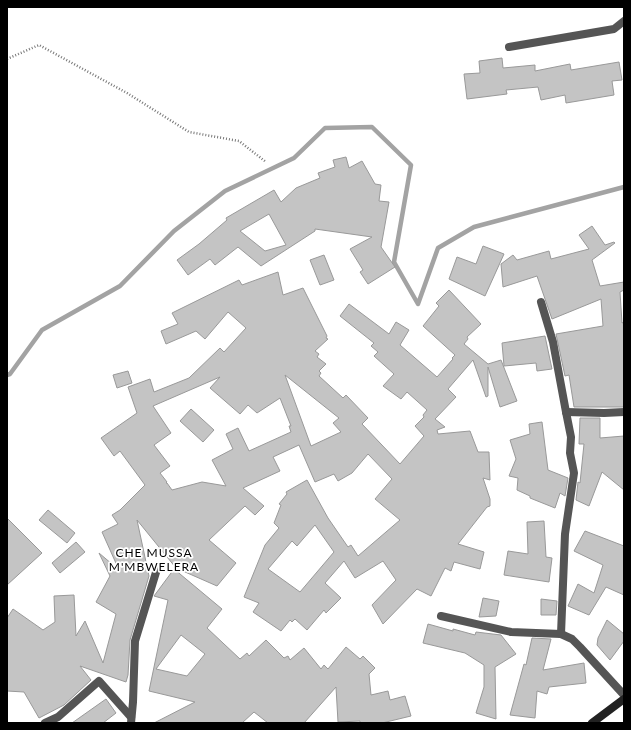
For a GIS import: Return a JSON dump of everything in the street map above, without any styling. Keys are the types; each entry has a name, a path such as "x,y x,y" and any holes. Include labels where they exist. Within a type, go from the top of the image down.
{"street":[{"path":"509,47 614,30 624,20"},
{"path":"541,302 553,342 570,437 570,453 574,474 565,534 561,634"},
{"path":"566,412 624,412"},
{"path":"131,720 135,641 157,569"},
{"path":"441,616 511,632 561,634 572,639 624,695"},
{"path":"45,723 58,717 99,681 131,720"},
{"path":"592,723 624,699"}],"path":[{"path":"7,59 39,46 128,93 189,132 239,141 266,162"}],"building":[{"path":"502,58 503,68 535,65 535,71 570,64 571,70 619,62 622,80 612,81 614,95 566,103 565,95 541,100 538,87 506,90 507,94 467,99 464,74 480,73 479,61"},
{"path":"346,157 349,168 362,161 375,184 381,185 379,201 389,202 381,247 395,267 368,284 360,272 363,270 350,249 372,237 315,229 315,231 261,266 238,247 215,265 210,259 188,275 177,260 199,244 227,220 226,218 274,190 281,202 296,188 320,178 318,173 335,167 333,160","holes":["269,214 286,245 265,251 240,231"]},
{"path":"592,226 605,245 615,243 592,260 600,286 624,282 624,290 620,292 622,323 624,322 624,407 574,407 569,375 565,376 556,334 603,326 601,299 552,319 537,276 503,287 501,264 513,255 517,260 549,251 551,259 589,249 579,235"},
{"path":"483,246 504,254 485,296 449,279 457,257 476,264"},
{"path":"324,255 334,280 320,285 310,260"},
{"path":"278,272 283,295 303,288 327,336 326,338 328,339 315,351 319,354 317,357 326,364 319,371 321,373 319,376 343,398 346,395 368,418 362,424 400,464 424,436 415,426 424,417 423,415 427,410 407,392 401,399 383,386 394,374 374,356 378,352 371,346 374,343 340,316 349,304 389,334 396,322 409,330 400,345 437,377 455,355 423,326 439,306 436,303 449,290 481,324 467,337 468,339 464,344 488,364 501,360 517,401 500,407 488,367 488,396 486,397 473,360 448,389 456,397 435,419 445,427 437,430 438,434 470,431 478,452 489,452 490,480 483,478 490,499 490,506 487,507 458,544 484,552 480,569 454,562 451,571 445,568 431,596 417,589 383,624 372,605 396,580 383,561 355,578 344,561 325,583 341,598 326,613 324,610 307,630 295,619 292,622 290,620 281,631 253,612 259,603 244,597 265,545 279,528 274,523 281,505 279,504 287,494 286,492 307,480 328,518 348,547 351,545 358,556 400,520 375,499 392,479 368,454 352,473 338,481 334,474 315,482 299,445 273,457 280,471 243,488 264,506 255,515 245,506 209,540 236,563 217,586 176,568 137,520 149,576 130,640 128,675 126,682 80,666 91,680 64,705 39,718 24,692 7,691 7,618 13,609 43,630 55,622 54,596 74,595 76,636 85,621 103,663 116,614 96,602 110,576 99,553 119,570 102,532 118,524 112,515 120,510 145,485 120,451 114,456 101,438 137,413 128,387 150,379 154,392 189,378 220,348 224,352 246,328 228,312 205,339 196,331 166,344 161,331 178,324 172,313 239,280 242,285","holes":["285,375 339,418 333,423 341,432 311,446","220,377 210,388 240,414 248,405 257,413 280,398 291,426 289,426 291,432 249,451 238,428 226,434 233,449 212,460 226,486 202,482 172,490 160,473 170,466 154,445 171,433 153,406","315,525 334,552 300,592 268,569 292,541 297,546"]},
{"path":"545,336 552,369 537,371 536,363 504,366 502,343"},
{"path":"128,371 132,383 117,388 113,375"},
{"path":"191,409 214,430 203,442 180,421"},
{"path":"580,418 600,418 600,438 624,436 624,490 602,472 589,506 576,500 578,482 580,483 584,444 579,444"},
{"path":"542,422 548,470 568,478 565,496 560,493 555,508 530,498 530,496 517,490 518,478 509,476 516,459 510,440 530,434 529,424"},
{"path":"48,510 75,533 67,543 39,520"},
{"path":"7,518 42,553 7,585"},
{"path":"544,521 546,557 552,558 549,582 504,575 508,551 528,554 527,522"},
{"path":"585,531 624,546 624,595 606,587 589,615 568,606 578,584 594,593 603,565 574,551"},
{"path":"76,542 85,552 60,573 52,563"},
{"path":"174,569 222,609 207,628 240,659 247,653 249,656 266,640 284,658 288,656 290,660 304,648 321,669 324,665 328,669 346,647 360,659 363,656 375,668 369,674 371,695 388,691 390,700 405,696 411,716 382,723 360,723 360,721 338,722 336,687 304,723 268,723 254,712 242,723 154,723 195,702 149,691 168,600 154,596","holes":["181,635 205,654 187,676 156,669"]},
{"path":"483,598 499,601 496,616 479,617"},
{"path":"541,599 557,601 556,615 541,615"},
{"path":"607,620 624,634 624,641 610,660 597,645 598,638"},
{"path":"428,624 475,635 476,632 501,635 516,654 495,667 496,719 476,713 484,687 484,665 465,653 423,643"},
{"path":"532,638 551,639 543,670 584,663 586,683 549,687 547,694 537,691 535,718 510,715 524,664 526,665"},
{"path":"106,699 116,713 103,723 72,723"}],"waterway":[{"path":"7,375 10,374 42,330 120,286 174,231 225,191 294,158 325,128 372,127 411,165 394,262 418,304 438,248 474,227 624,187"}],"district":[{"name":"CHE MUSSA M'MBWELERA","path":"154,559"}]}
